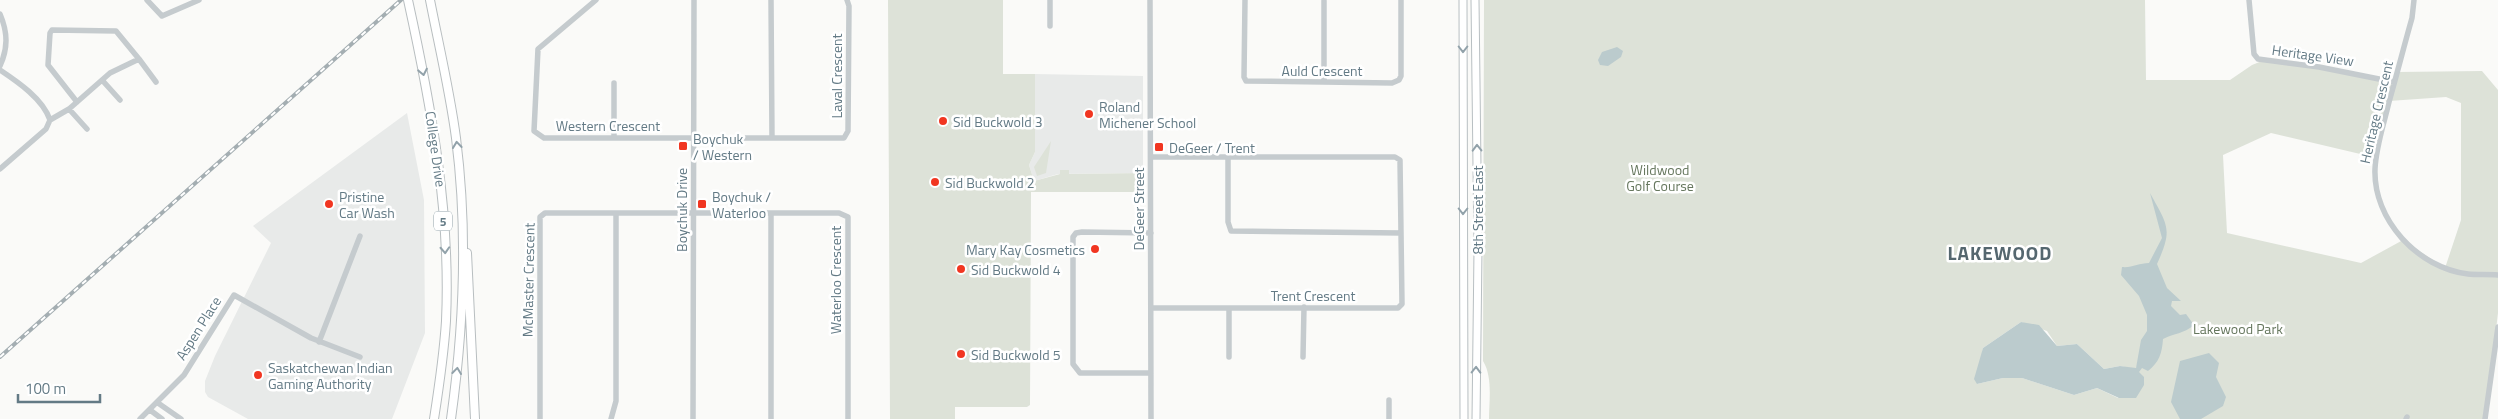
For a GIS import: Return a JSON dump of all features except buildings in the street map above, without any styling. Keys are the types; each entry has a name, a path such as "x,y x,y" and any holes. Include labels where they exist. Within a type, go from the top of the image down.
{"highway":[{"name":"College Drive","path":"408,0 433,124 441,182 446,321 434,419"},
{"name":"College Drive","path":"430,0 456,137 462,193 461,337 451,419"},
{"path":"462,193 467,251 475,419"}],"main road":[{"name":"8th Street East","path":"1463,0 1464,419"},
{"name":"8th Street East","path":"1475,0 1478,250 1476,419"}],"street":[{"path":"147,0 162,16 199,0"},
{"name":"Western Crescent","path":"596,0 538,49 534,131 544,138 694,138"},
{"name":"Boychuk Drive","path":"693,419 694,0"},
{"path":"771,0 772,137"},
{"name":"Laval Crescent","path":"694,138 844,138 847,135 849,6 847,0"},
{"path":"1050,0 1050,26"},
{"name":"DeGeer Street","path":"1150,0 1151,419"},
{"name":"Auld Crescent","path":"1245,0 1244,76 1246,82 1324,81 1392,83 1399,80 1401,0"},
{"name":"Heritage View","path":"2249,0 2253,48 2258,59 2319,67 2394,82"},
{"name":"Heritage Crescent","path":"2414,0 2380,135 2375,170 2381,203 2392,226 2414,250 2446,268 2467,274 2498,275"},
{"path":"1324,1 1324,81"},
{"path":"0,14 7,42 0,68 20,82 47,112 50,120"},
{"path":"77,102 48,65 50,33 52,30 116,31 156,82"},
{"path":"0,168 46,129 50,120 69,109 110,73 139,59"},
{"path":"102,80 120,100"},
{"path":"614,83 614,138"},
{"path":"69,109 87,129"},
{"name":"Trent Crescent","path":"1151,157 1395,157 1400,160 1401,168 1402,304 1398,308 1151,308"},
{"path":"1228,157 1228,222 1231,231 1401,232"},
{"name":"McMaster Crescent","path":"540,419 540,217 545,213 693,214"},
{"path":"611,419 616,401 616,213"},
{"path":"771,213 771,419"},
{"name":"Waterloo Crescent","path":"693,214 839,213 848,217 848,419"},
{"path":"1150,232 1082,232 1076,233 1073,237 1073,364 1080,373 1151,373"},
{"path":"319,342 360,236"},
{"name":"Aspen Place","path":"158,402 184,375 234,295 319,342 360,357"},
{"path":"1303,357 1304,307"},
{"path":"1229,308 1229,357"},
{"path":"2485,419 2498,327"},
{"path":"1390,400 1390,419"},
{"path":"140,419 158,402 181,419"},
{"path":"150,410 162,419"}],"shaded area":[{"path":"1617,47 1623,51 1621,57 1608,66 1600,65 1598,60 1602,52"},
{"name":"Roland Michener School","path":"1035,74 1143,76 1143,173 1058,174 1034,181 1029,165 1035,152"},
{"path":"407,113 424,200 425,333 392,419 248,419 208,397 205,392 205,381 215,356 271,243 253,226"},
{"path":"2150,193 2161,213 2167,235 2157,264 2167,288 2181,301 2172,301 2171,306 2180,315 2186,314 2194,325 2163,339 2161,353 2155,364 2148,371 2142,368 2139,372 2144,377 2144,385 2136,398 2119,398 2097,388 2074,395 2022,378 2003,378 1977,384 1974,379 1983,348 2021,322 2039,325 2057,346 2077,344 2104,369 2120,366 2136,368 2141,340 2147,331 2147,315 2139,296 2121,275 2122,267 2149,263 2162,238"},
{"path":"2209,353 2219,363 2216,377 2226,397 2223,406 2201,419 2180,419 2171,402 2180,361"}],"green space":[{"path":"888,0 1003,0 1003,74 1035,74 1035,152 1029,165 1034,181 1060,174 1060,170 1069,170 1069,174 1143,173 1143,192 1031,192 1030,405 1027,407 955,407 955,419 890,419"},
{"name":"Wildwood Golf Course","path":"1484,0 2145,0 2146,80 2230,80 2252,65 2262,61 2319,67 2394,82 2397,72 2482,71 2498,90 2498,313 2485,419 1489,419 1489,382 1483,361","holes":["2446,97 2461,103 2461,220 2445,268 2403,240 2361,263 2227,233 2223,155 2271,133 2373,157 2389,101","2021,322 2047,331 2057,346 2077,344 2104,369 2120,366 2135,369 2138,365 2139,372 2118,398 2097,388 2074,395 2022,378 2003,378 1977,384 1983,348"]},
{"path":"1051,141 1046,173 1037,176 1034,167"}],"railway":[{"path":"0,357 401,0"}],"place":[{"name":"Roland Michener School","path":"1089,114"},
{"name":"Sid Buckwold 3","path":"943,121"},
{"name":"Boychuk / Western","path":"683,146"},
{"name":"DeGeer / Trent","path":"1159,147"},
{"name":"Sid Buckwold 2","path":"935,182"},
{"name":"Pristine Car Wash","path":"329,204"},
{"name":"Boychuk / Waterloo","path":"702,204"},
{"name":"Mary Kay Cosmetics","path":"1095,249"},
{"name":"Sid Buckwold 4","path":"961,269"},
{"name":"Sid Buckwold 5","path":"961,354"},
{"name":"Saskatchewan Indian Gaming Authority","path":"258,375"}],"district":[{"name":"LAKEWOOD","path":"2000,252"}],"park label":[{"name":"Lakewood Park","path":"2238,328"}]}
